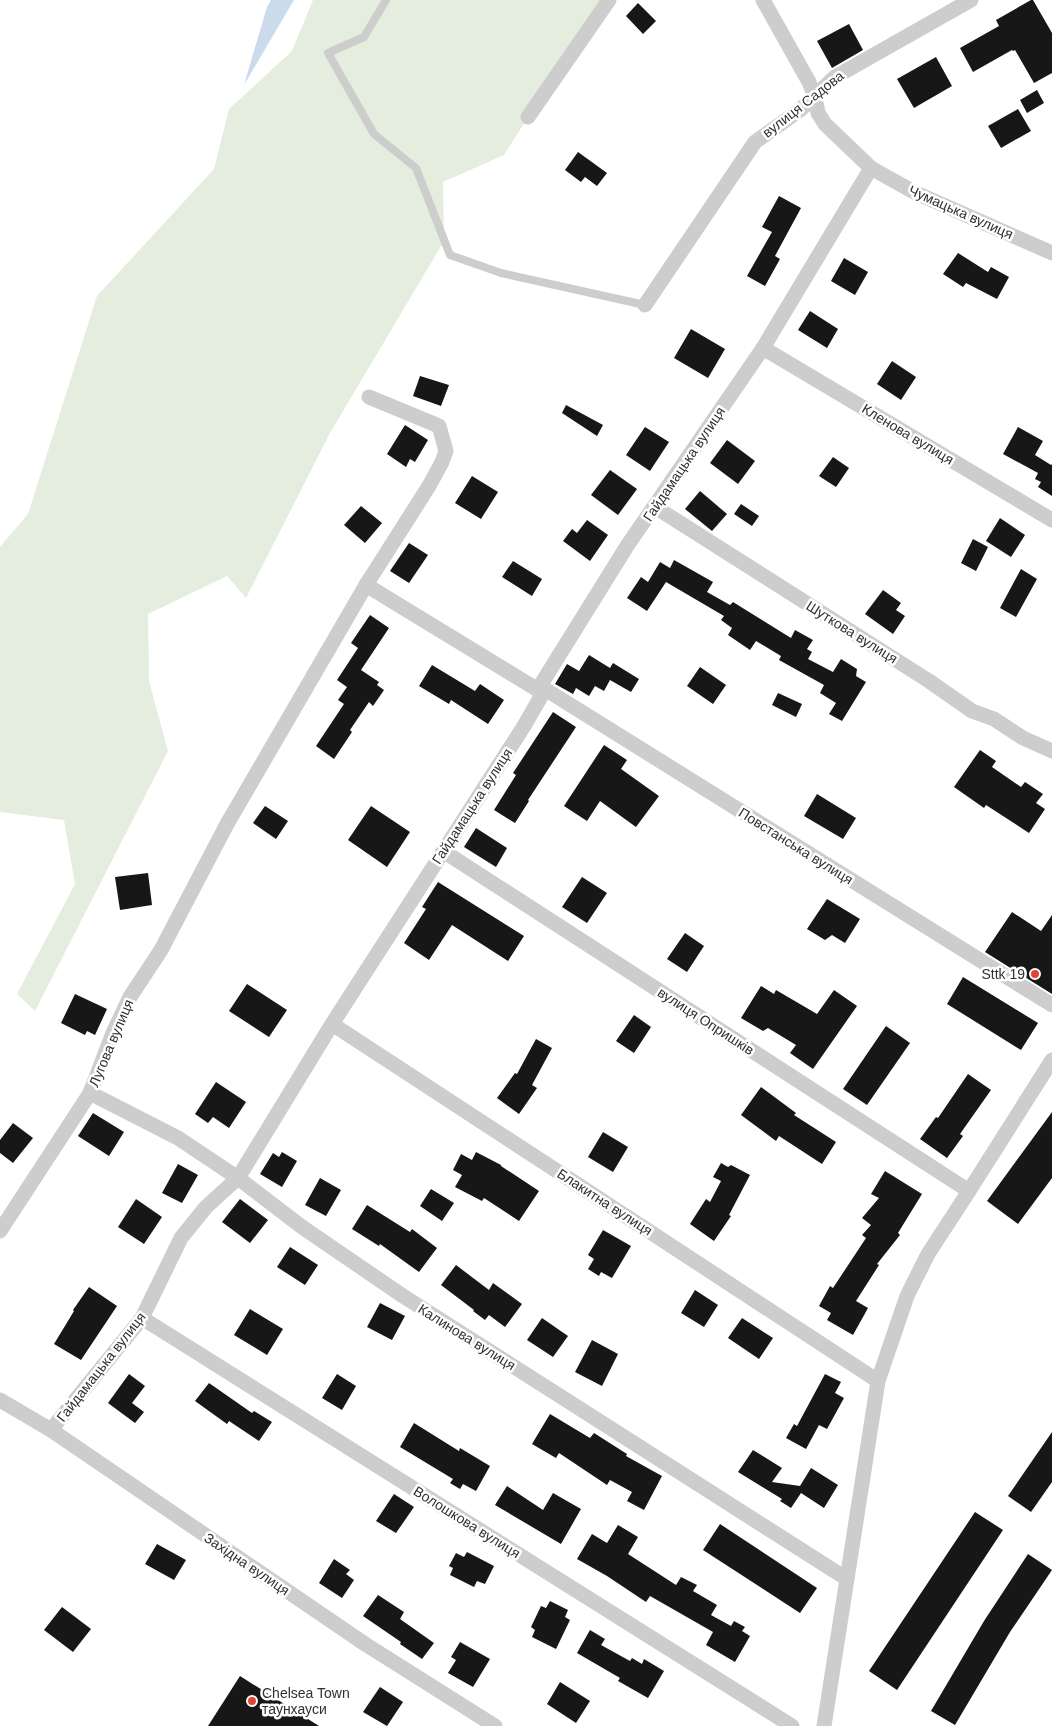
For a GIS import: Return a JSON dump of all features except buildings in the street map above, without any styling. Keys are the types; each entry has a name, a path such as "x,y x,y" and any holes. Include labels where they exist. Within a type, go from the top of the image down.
{"street":[{"path":"528,117 609,0"},
{"name":"Чумацька вулиця","path":"763,0 809,82 818,113 825,124 871,168 914,192 1052,253"},
{"name":"вулиця Садова","path":"645,305 755,142 815,98 835,77 961,2"},
{"name":"Гайдамацька вулиця","path":"51,1430 142,1318 181,1238 206,1207 238,1178 332,1024 524,726 541,690 627,546 763,348 871,168"},
{"name":"Кленова вулиця","path":"763,348 1052,520"},
{"name":"Лугова вулиця","path":"0,1231 90,1092 112,1033 130,997 161,950 227,824 366,585 429,486 442,462 446,451 439,426 368,397"},
{"name":"Шуткова вулиця","path":"655,507 972,710 994,719 1023,738 1052,751"},
{"name":"Повстанська вулиця","path":"366,585 541,690 1052,1006"},
{"name":"вулиця Опришків","path":"443,851 969,1192"},
{"name":"Блакитна вулиця","path":"332,1024 878,1382"},
{"path":"824,1726 878,1382 907,1296 928,1254 1052,1060"},
{"name":"Калинова вулиця","path":"90,1092 178,1138 238,1178 302,1227 403,1296 847,1579"},
{"name":"Волошкова вулиця","path":"142,1318 792,1726"},
{"name":"Західна вулиця","path":"0,1400 51,1430 365,1644 495,1726"}],"lane":[{"path":"386,0 364,37 328,53 374,134 416,168 450,255 501,273 645,305"}],"shaded area":[{"path":"313,0 609,0 504,155 443,182 444,241 330,433 246,598 227,576 148,614 149,681 168,751 35,1011 17,994 75,884 64,820 0,812 0,547 28,514 97,296 214,169 229,109 292,51"}],"water":[{"path":"271,0 294,0 244,85 267,7"}],"place":[{"name":"Sttk 19","path":"1035,974"},
{"name":"Chelsea Town таунхауси","path":"252,1701"}]}
